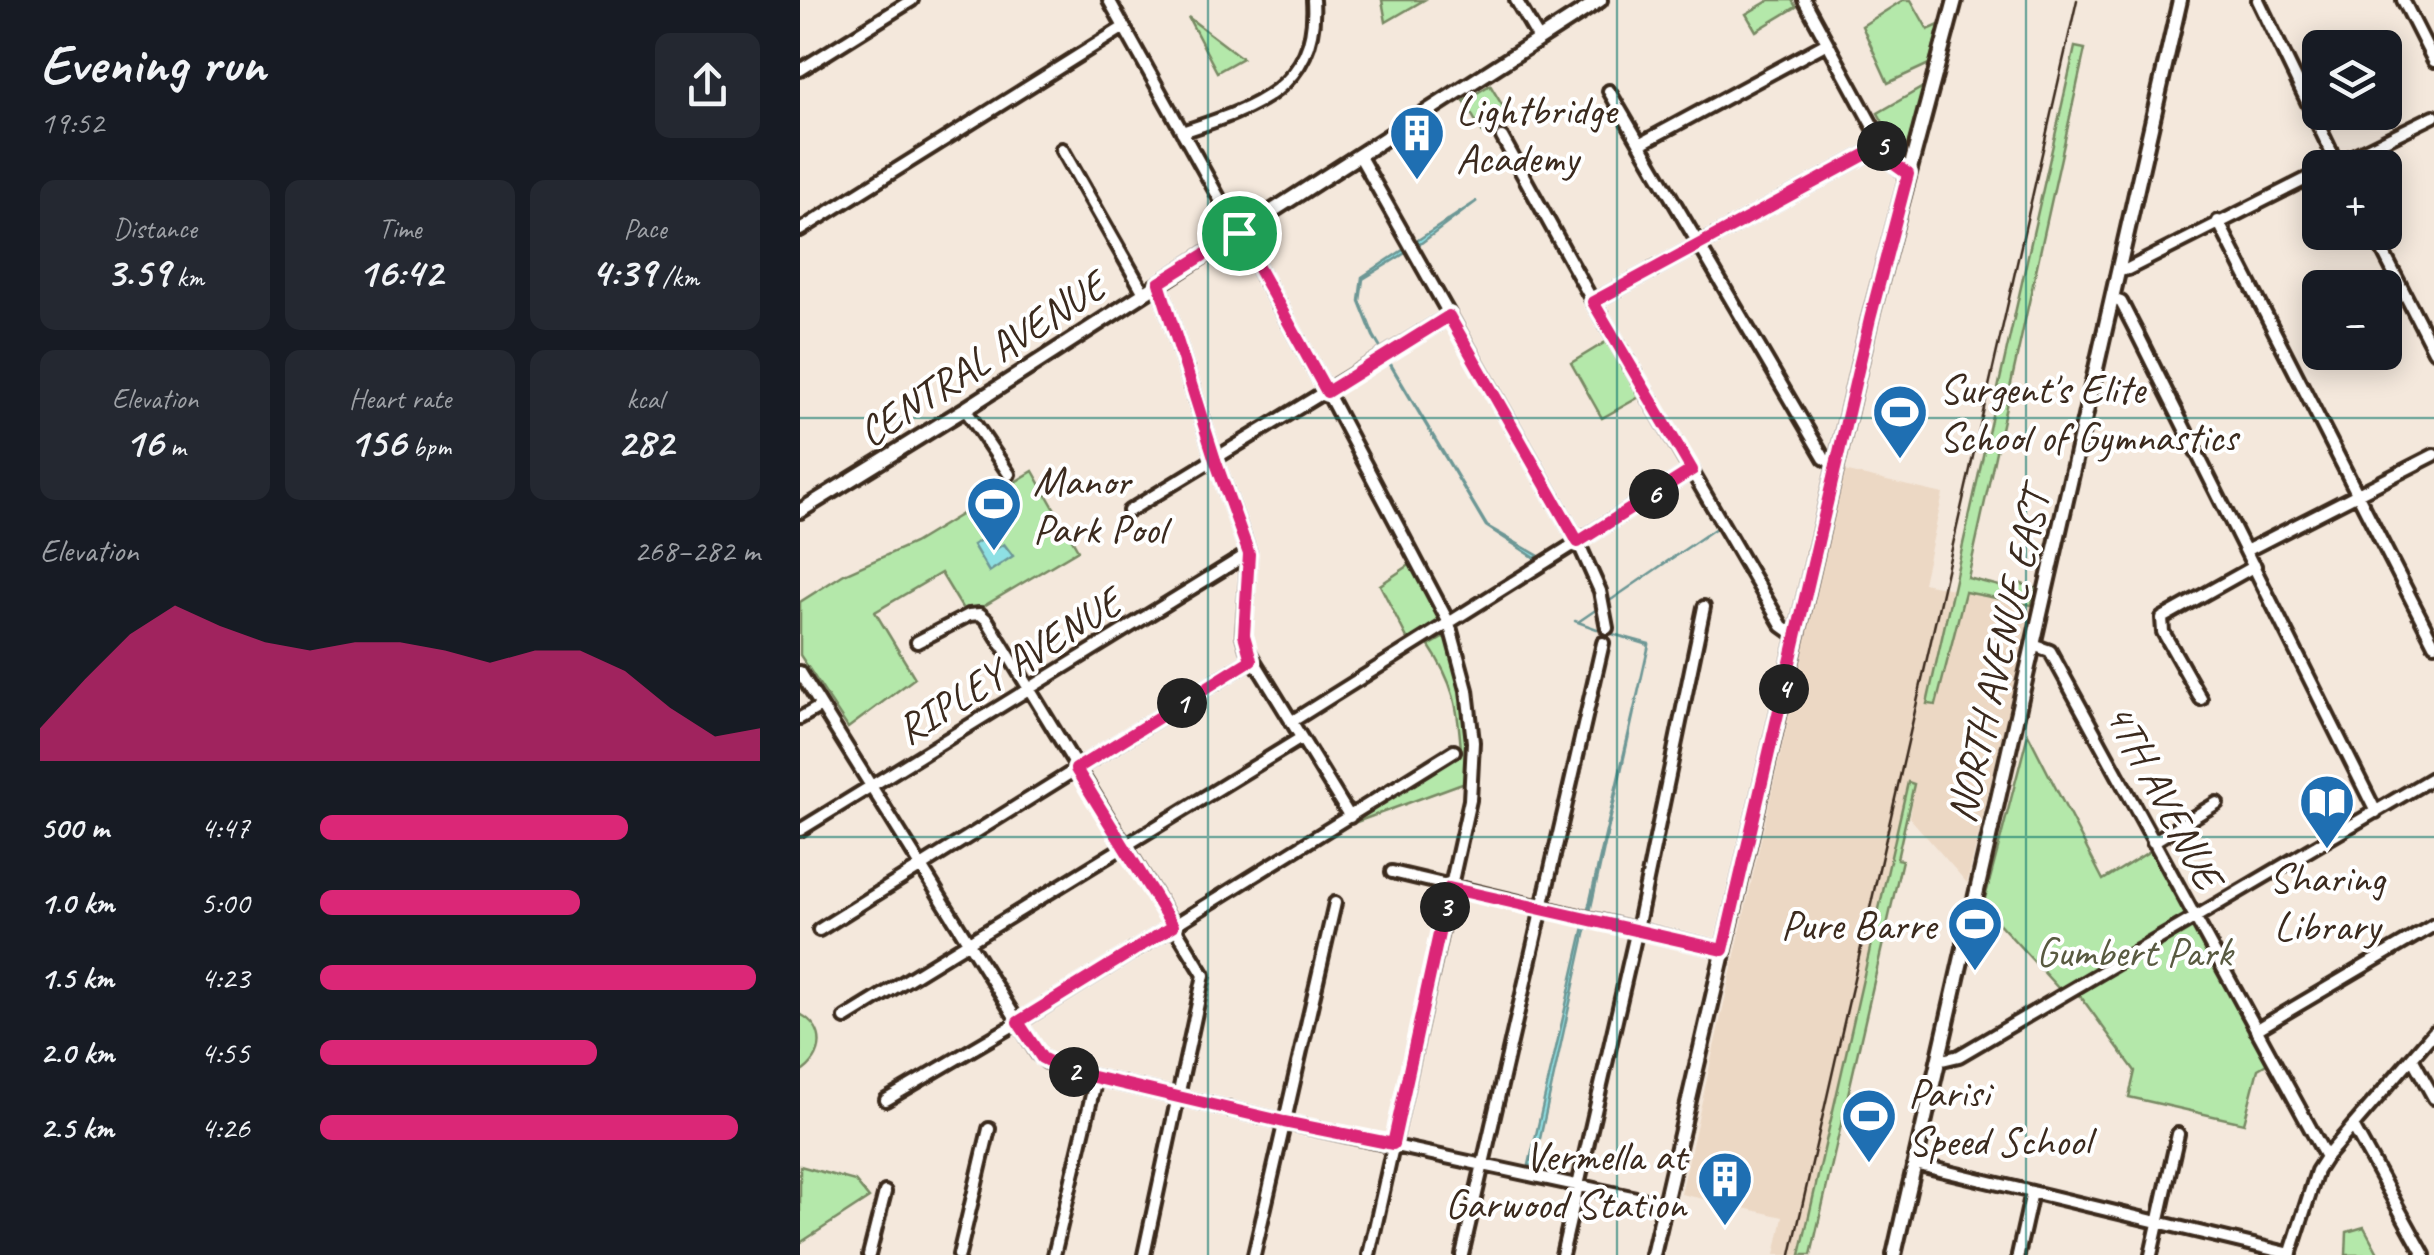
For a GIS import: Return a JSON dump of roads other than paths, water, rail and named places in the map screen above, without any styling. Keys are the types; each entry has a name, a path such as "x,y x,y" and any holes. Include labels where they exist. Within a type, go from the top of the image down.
{"main road":[{"name":"CENTRAL AVENUE","path":"800,510 965,409 1600,0"},
{"path":"1653,1255 1836,466 1955,0"},
{"name":"NORTH AVENUE EAST","path":"1894,1255 2180,0"}],"street":[{"path":"800,70 912,0"},
{"path":"1109,0 1327,392 1450,623 1467,690 1473,742 1470,800 1369,1255"},
{"path":"1182,132 1243,112 1286,82 1298,69 1312,36 1312,0"},
{"path":"1516,0 1539,39"},
{"path":"1804,0 1894,164 1908,174"},
{"path":"2258,0 2328,150"},
{"path":"2404,0 2434,60"},
{"path":"800,230 1124,27"},
{"path":"1640,144 1827,43"},
{"path":"1609,90 1824,458 1836,466"},
{"path":"2367,150 2434,116"},
{"path":"1502,136 1593,302 1782,626 1796,636"},
{"path":"1593,302 1883,145"},
{"path":"1062,149 1144,292"},
{"path":"1359,155 1578,542 1600,591 1607,628"},
{"path":"2118,270 2302,180"},
{"path":"2218,220 2434,644"},
{"path":"2382,250 2434,351"},
{"path":"1159,283 1249,554 1244,635 1251,660 1350,817"},
{"path":"2112,299 2121,302 2376,812"},
{"path":"1129,511 1449,316"},
{"path":"965,409 1009,474"},
{"path":"2246,551 2434,455"},
{"path":"1291,722 1692,470"},
{"name":"RIPLEY AVENUE","path":"800,830 1249,554"},
{"path":"2201,700 2163,632 2162,618 2255,566"},
{"path":"1562,1255 1637,929 1704,607"},
{"path":"917,642 969,616 980,614 987,620 1200,969 1204,981 1144,1255"},
{"path":"1462,1255 1602,643"},
{"name":"4TH AVENUE","path":"2033,644 2050,651 2326,1157"},
{"path":"819,930 1251,660"},
{"path":"800,672 1042,1058 1068,1071 1096,1078 1664,1204"},
{"path":"800,718 820,706"},
{"path":"846,1018 1300,738"},
{"path":"886,1100 1454,750"},
{"path":"1938,1061 1960,1056 2434,777"},
{"path":"2153,842 2217,803"},
{"path":"1392,872 1723,950"},
{"path":"1254,1255 1334,903"},
{"path":"2256,1030 2434,924"},
{"path":"1915,1164 2290,1254 2317,1171 2326,1157 2434,1032"},
{"path":"2412,1058 2434,1098"},
{"path":"1054,1255 1096,1078"},
{"path":"2353,1126 2424,1255"},
{"path":"958,1255 989,1130"},
{"path":"2150,1255 2178,1134"},
{"path":"868,1255 884,1192"},
{"path":"2018,1255 2032,1192"}],"water":[{"path":"1477,201 1420,244 1363,279 1360,301 1374,336 1487,526 1539,556 1535,558 1486,526 1373,336 1359,301 1362,277"},
{"name":"Manor Park Pool","path":"984,538 994,550 1004,544 1013,556 989,572 973,545"},
{"path":"1644,666 1534,1166 1529,1165"}],"waterway":[{"path":"1608,602 1716,528"},
{"path":"1578,622 1597,609"},
{"path":"1575,621 1597,629"}],"railway":[{"path":"1791,1255 2077,0"}],"place":[{"name":"Lightbridge Academy","path":"1417,182"},
{"name":"Surgent's Elite School of Gymnastics","path":"1900,461"},
{"name":"Manor Park Pool","path":"994,553"},
{"name":"Sharing Library","path":"2327,851"},
{"name":"Pure Barre","path":"1975,973"},
{"name":"Parisi Speed School","path":"1869,1165"},
{"name":"Vermella at Garwood Station","path":"1725,1228"}],"park label":[{"name":"Gumbert Park","path":"2134,951"}]}
